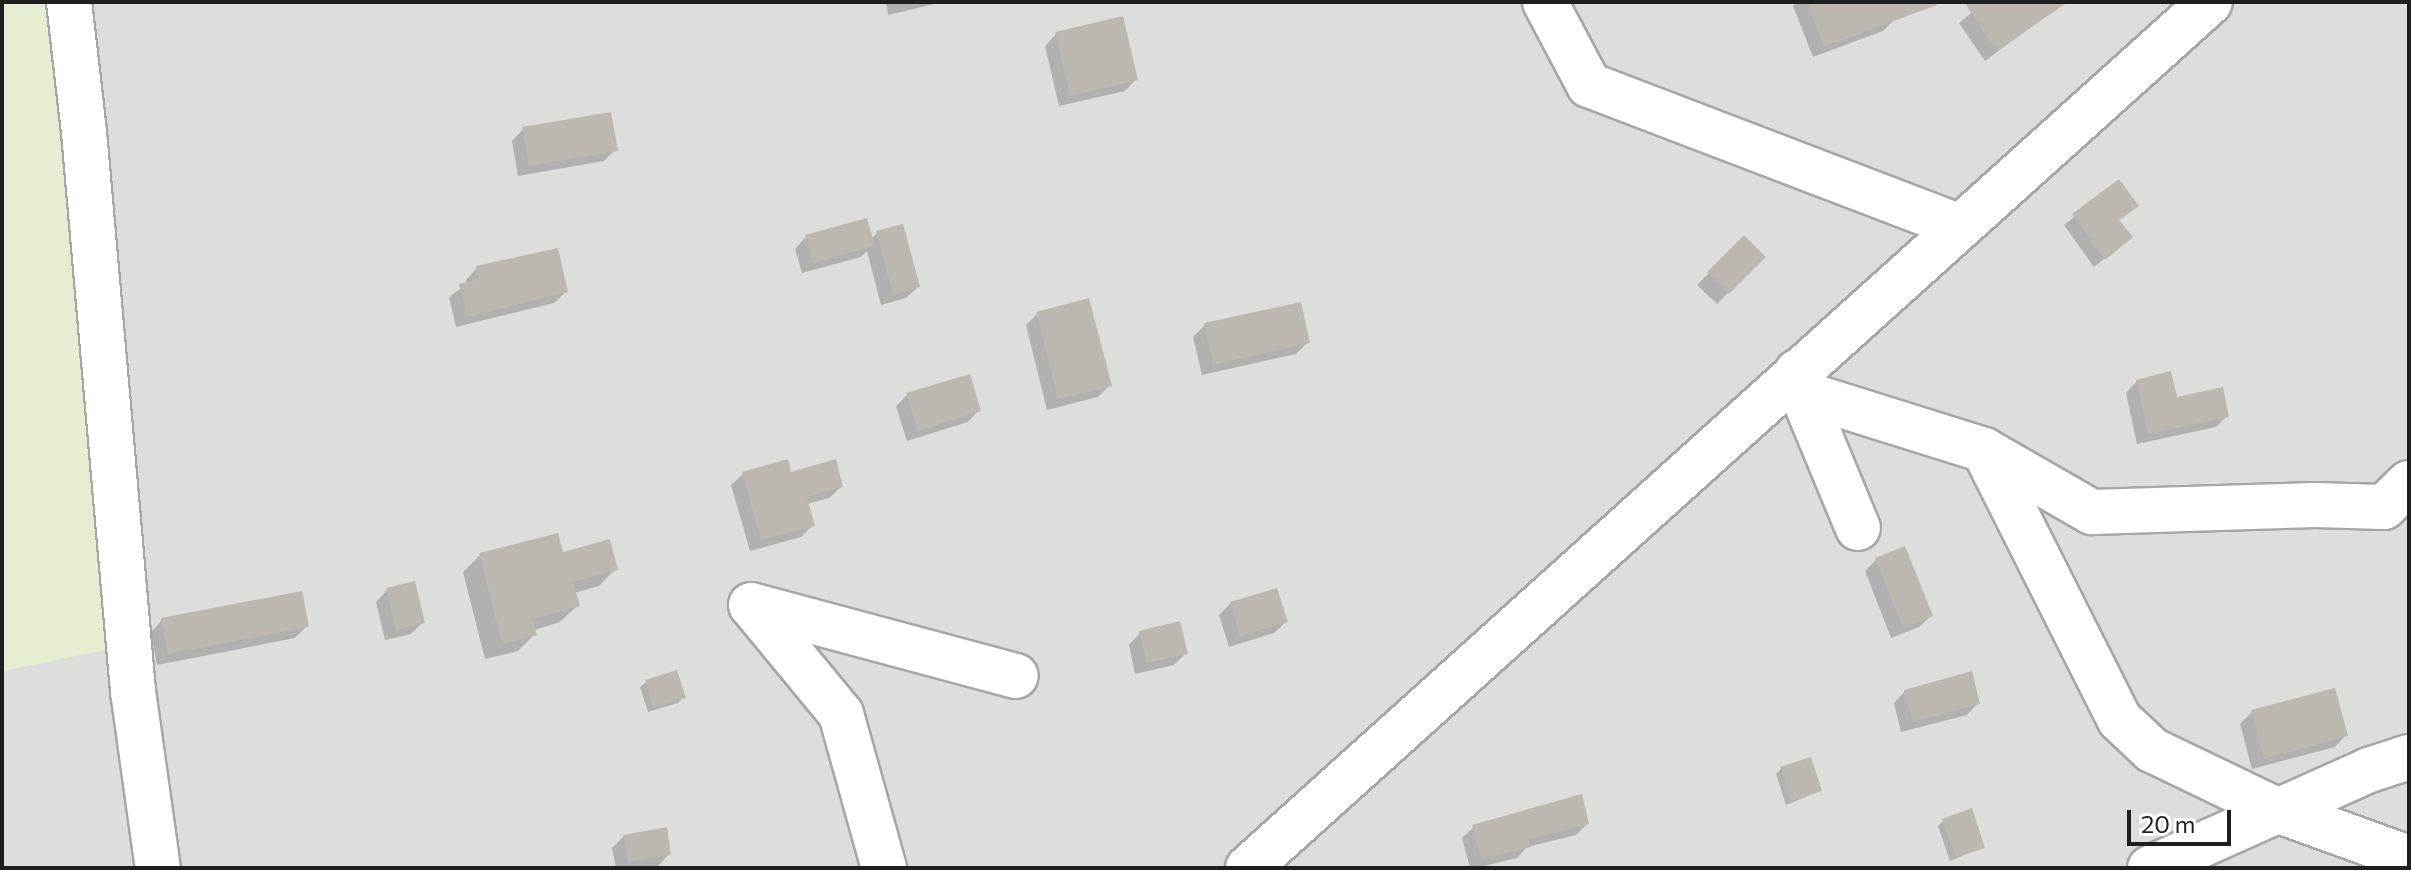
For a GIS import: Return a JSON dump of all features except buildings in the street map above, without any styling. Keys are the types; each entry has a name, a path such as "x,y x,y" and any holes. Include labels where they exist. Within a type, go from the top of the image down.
{"street":[{"path":"69,2 84,132 133,691 158,868"},
{"path":"1545,2 1589,85 1960,227"},
{"path":"1248,868 1287,854 1800,383 1960,227 2210,2"},
{"path":"1800,383 1984,450 2092,512 2384,507 2409,483"},
{"path":"1800,383 1858,528"},
{"path":"1984,450 2120,720 2152,750 2279,811 2409,858"},
{"path":"884,868 841,714 751,605 1016,676"},
{"path":"2150,868 2369,770 2409,757"}],"shaded area":[{"path":"46,2 2409,2 2409,868 2,868 2,671 110,648"}],"green space":[{"path":"2,2 46,2 110,649 2,671"}]}
